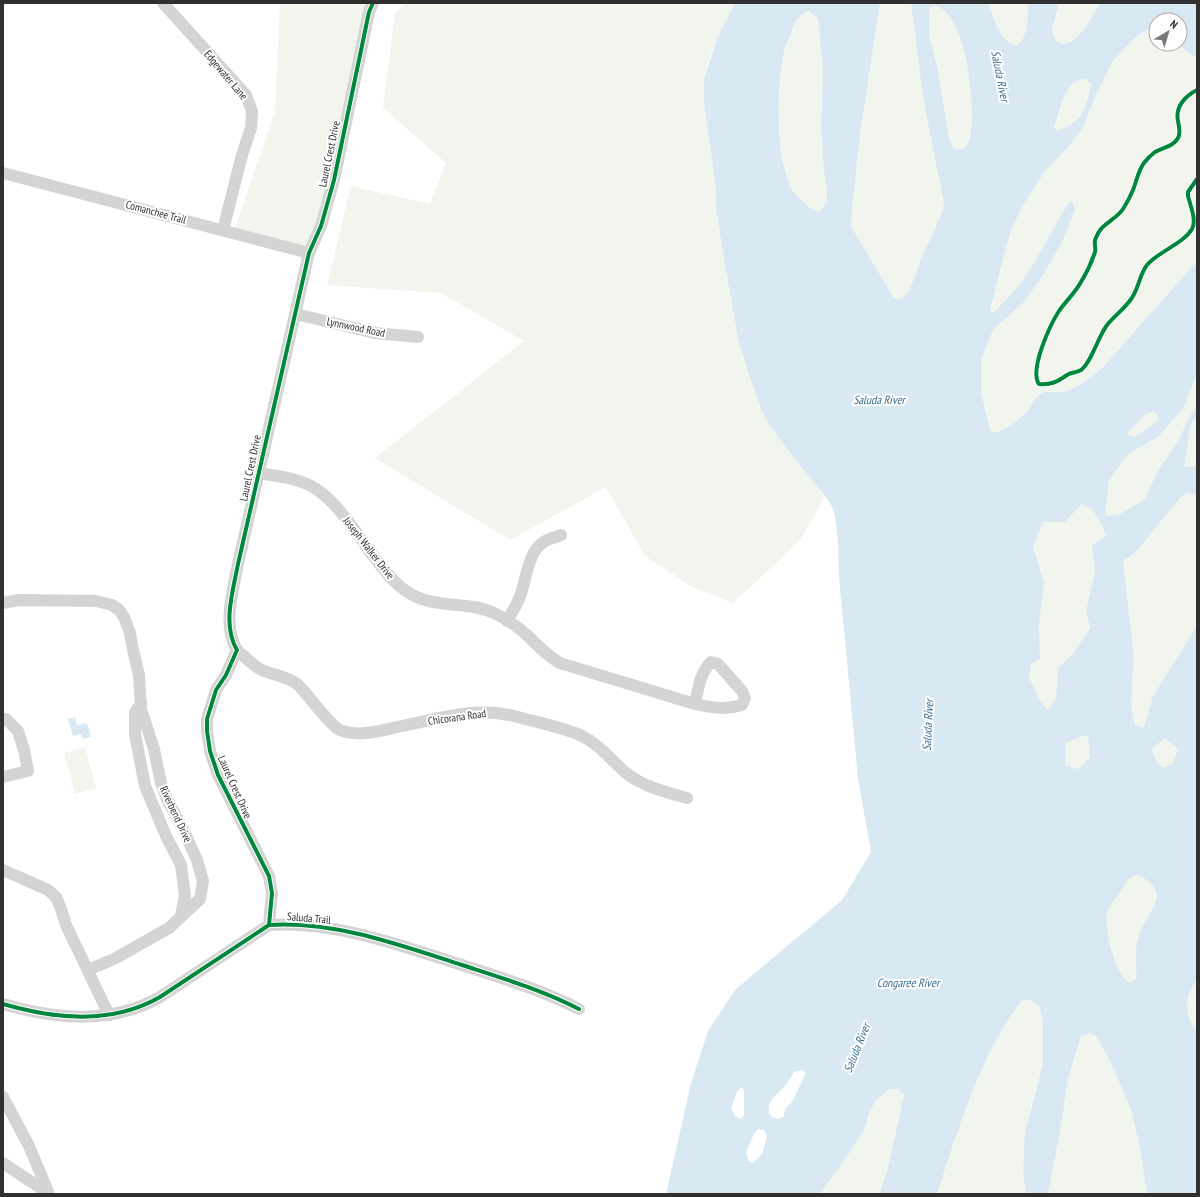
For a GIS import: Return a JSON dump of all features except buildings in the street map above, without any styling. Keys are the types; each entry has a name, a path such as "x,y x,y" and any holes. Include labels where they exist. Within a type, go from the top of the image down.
{"street":[{"name":"Edgewater Lane","path":"164,3 246,95 250,103 252,111 251,128 242,155 223,230"},
{"name":"Laurel Crest Drive","path":"269,925 272,892 269,876 218,775 210,751 207,719 216,690 226,675 237,650 232,642 230,633 230,606 238,564 309,253 321,226 334,180 345,119 369,12 373,3"},
{"name":"Comanchee Trail","path":"3,172 309,253"},
{"name":"Lynnwood Road","path":"296,314 375,333 418,337"},
{"name":"Joseph Walker Drive","path":"258,473 295,480 310,485 323,494 345,517 387,574 398,586 418,599 433,603 481,609 495,614 524,633 547,655 568,666 695,704 711,708 727,709 742,705 745,698 742,691 718,664 711,662 705,668 702,675 695,704"},
{"path":"507,621 520,598 529,564 535,549 541,543 561,535"},
{"name":"Riverbend Drive","path":"3,603 19,600 96,600 112,605 119,610 124,617 130,633 139,675 141,704 163,788 196,860 203,881 200,899 169,928 119,956 88,970"},
{"name":"Chicorana Road","path":"237,650 259,668 295,683 339,730 354,734 379,731 466,713 490,712 509,714 570,731 582,736 600,747 626,772 641,783 657,790 687,798"},
{"name":"Riverbend Drive","path":"141,704 135,712 135,734 145,786 166,836 182,865 185,896 181,916"},
{"path":"3,720 6,719 18,731 24,750 28,771 3,777"},
{"path":"3,870 48,890 56,897 66,925 109,1015"},
{"name":"Saluda Trail","path":"269,925 285,924 318,926 389,942 527,986 579,1008"},
{"path":"3,1004 31,1012 46,1014 87,1016 109,1015 124,1012 147,1004 269,925"},
{"path":"3,1097 29,1146 48,1194"},
{"path":"3,1163 48,1194"}],"shaded area":[{"path":"279,3 375,3 348,84 311,256 234,232 275,111"},
{"path":"406,3 608,3 613,5 617,3 735,3 721,30 709,59 704,81 704,103 715,181 716,209 738,339 762,411 794,458 825,496 800,541 733,603 692,587 645,556 606,487 510,540 375,458 524,341 441,293 327,285 351,186 430,204 446,163 383,108 395,13"},
{"path":"880,3 911,3 944,202 941,217 921,259 911,286 901,299 894,298 852,228 851,221 860,134"},
{"path":"988,3 1028,3 1025,34 1020,44 1015,47 1009,44 1001,34 997,28"},
{"path":"1058,3 1100,3 1088,24 1078,37 1065,43 1057,42 1053,32"},
{"path":"933,5 945,12 955,25 962,44 967,65 972,108 971,127 969,140 962,150 954,149 949,138 937,66 929,35 929,13 930,8"},
{"path":"809,11 817,17 823,69 821,126 823,161 828,191 827,202 819,212 812,209 798,197 793,191 787,178 783,161 779,121 780,80 785,46 797,20 802,14"},
{"path":"1148,30 1148,52 1188,52 1197,59 1197,261 1104,366 1095,374 1071,389 1041,394 1034,400 1026,413 1015,422 1005,429 992,432 990,430 981,392 981,360 993,330 1025,301 1053,258 1068,204 1023,280 1005,302 991,314 991,307 1010,233 1023,205 1046,170 1068,147 1083,128 1096,95 1112,62 1135,38"},
{"path":"1085,79 1091,84 1082,114 1074,123 1062,129 1056,130 1054,127 1064,96 1072,85"},
{"path":"1195,377 1197,377 1197,407 1191,414 1177,443 1157,472 1145,499 1120,514 1105,516 1109,481 1127,455 1159,436 1184,407"},
{"path":"1153,411 1157,414 1159,420 1134,437 1127,434 1144,416"},
{"path":"1197,417 1197,466 1184,467 1191,423"},
{"path":"1188,493 1197,496 1197,626 1153,696 1144,728 1135,725 1131,706 1134,656 1123,561 1135,553 1181,497"},
{"path":"1081,505 1092,509 1102,525 1106,536 1092,546 1095,571 1086,610 1090,628 1072,655 1058,668 1056,698 1048,711 1040,701 1029,677 1031,664 1040,659 1039,625 1044,582 1033,547 1043,522 1065,522"},
{"path":"1088,736 1090,756 1078,769 1065,765 1066,743 1079,737"},
{"path":"1165,738 1178,749 1173,763 1163,768 1156,759 1152,749"},
{"path":"85,747 96,788 75,794 64,753"},
{"path":"1136,875 1144,878 1152,884 1157,896 1154,906 1140,933 1137,948 1136,978 1131,983 1120,973 1112,953 1107,930 1107,914 1123,886 1127,881"},
{"path":"1197,979 1197,1032 1189,1018 1187,1006 1190,993"},
{"path":"1031,1000 1040,1008 1043,1024 1043,1063 1030,1109 1023,1173 1026,1194 937,1194 962,1119 993,1046 1021,1001"},
{"path":"1089,1033 1096,1036 1111,1063 1132,1112 1147,1194 1048,1194 1059,1138 1068,1078 1081,1036"},
{"path":"889,1089 898,1089 904,1095 887,1172 879,1194 820,1194 865,1129 869,1112 878,1098"}],"water":[{"path":"735,3 880,3 860,134 851,221 852,228 894,298 901,299 911,286 921,259 942,213 944,202 923,96 911,3 988,3 1001,34 1009,43 1015,46 1020,43 1025,34 1028,3 1058,3 1053,34 1057,42 1067,43 1073,41 1084,29 1100,3 1197,3 1197,59 1188,52 1188,12 1148,12 1148,30 1135,38 1112,62 1096,95 1083,128 1068,147 1046,170 1023,205 1010,233 991,307 991,314 1005,301 1023,279 1039,255 1068,204 1072,201 1075,210 1063,240 1044,274 1025,301 993,330 981,360 981,392 990,430 992,432 996,432 1005,429 1023,416 1028,411 1035,399 1042,393 1062,392 1081,384 1104,366 1197,261 1197,377 1195,378 1184,407 1159,436 1127,455 1109,481 1105,516 1120,514 1145,499 1157,472 1177,443 1191,414 1197,407 1197,417 1191,423 1184,467 1197,466 1197,496 1188,493 1181,497 1135,553 1123,561 1134,656 1131,706 1135,725 1144,727 1153,696 1197,626 1197,979 1190,993 1187,1006 1189,1018 1197,1032 1197,1194 1147,1194 1132,1112 1111,1063 1096,1036 1089,1033 1081,1036 1068,1079 1059,1138 1048,1194 1026,1194 1023,1173 1025,1132 1043,1063 1043,1024 1040,1008 1031,1000 1021,1001 993,1046 962,1119 937,1194 879,1194 887,1172 904,1095 898,1089 889,1089 878,1098 869,1112 865,1129 820,1194 666,1194 691,1083 708,1031 735,990 842,900 871,852 858,778 839,577 838,541 835,516 832,507 825,496 770,426 762,411 738,339 716,209 715,181 704,103 704,79 717,38","holes":["933,5 945,11 955,25 962,43 967,65 972,109 971,127 969,141 962,150 954,149 949,138 937,66 929,35 930,8","809,11 817,17 823,69 821,126 827,202 819,212 804,203 793,191 787,178 780,142 779,100 782,62 786,44 795,23 805,12","1085,79 1091,84 1088,97 1082,114 1074,123 1056,130 1054,127 1064,96 1072,84","1153,411 1157,414 1159,420 1134,437 1127,434 1144,416","1081,505 1092,509 1102,525 1106,536 1092,545 1095,571 1086,610 1090,628 1072,655 1058,668 1056,698 1048,710 1040,701 1029,677 1031,664 1040,659 1039,625 1044,582 1033,547 1043,522 1065,522","1088,736 1090,757 1078,769 1065,765 1066,743 1079,737","1165,738 1178,749 1173,763 1163,768 1156,760 1152,749","1136,875 1144,878 1152,884 1157,896 1154,906 1142,927 1138,938 1136,952 1136,978 1131,983 1120,973 1112,952 1107,930 1107,913 1109,907 1120,893 1125,883","803,1070 806,1073 792,1102 785,1109 784,1116 779,1119 771,1117 769,1112 771,1101 783,1088 794,1072","741,1087 744,1090 744,1115 741,1119 735,1116 731,1108 737,1092","758,1129 764,1130 767,1137 762,1154 753,1163 749,1161 746,1152 754,1134"]},
{"path":"75,717 77,725 87,723 91,737 83,739 81,734 73,736 68,719"}],"cycle path":[{"path":"269,925 272,893 269,876 218,775 210,751 207,719 216,690 226,675 237,650 230,630 229,619 238,564 309,253 321,226 334,180 369,12 373,3"},
{"path":"1197,90 1182,102 1178,111 1177,116 1180,132 1176,141 1171,145 1155,152 1145,162 1140,169 1133,190 1123,209 1116,217 1104,226 1098,234 1095,242 1095,252 1083,279 1059,311 1046,337 1037,369 1039,384 1047,384 1060,380 1085,367 1107,325 1128,304 1133,296 1147,265 1183,239 1192,229 1194,221 1188,192 1197,179"},
{"path":"3,1004 63,1016 83,1017 122,1012 141,1006 160,997 269,925 294,925 343,931 391,942 522,985 579,1009"}],"water label":[{"name":"Saluda River","path":"1000,76"},
{"name":"Saluda River","path":"879,400"},
{"name":"Saluda River","path":"928,725"},
{"name":"Congaree River","path":"908,983"},
{"name":"Saluda River","path":"857,1048"}]}
